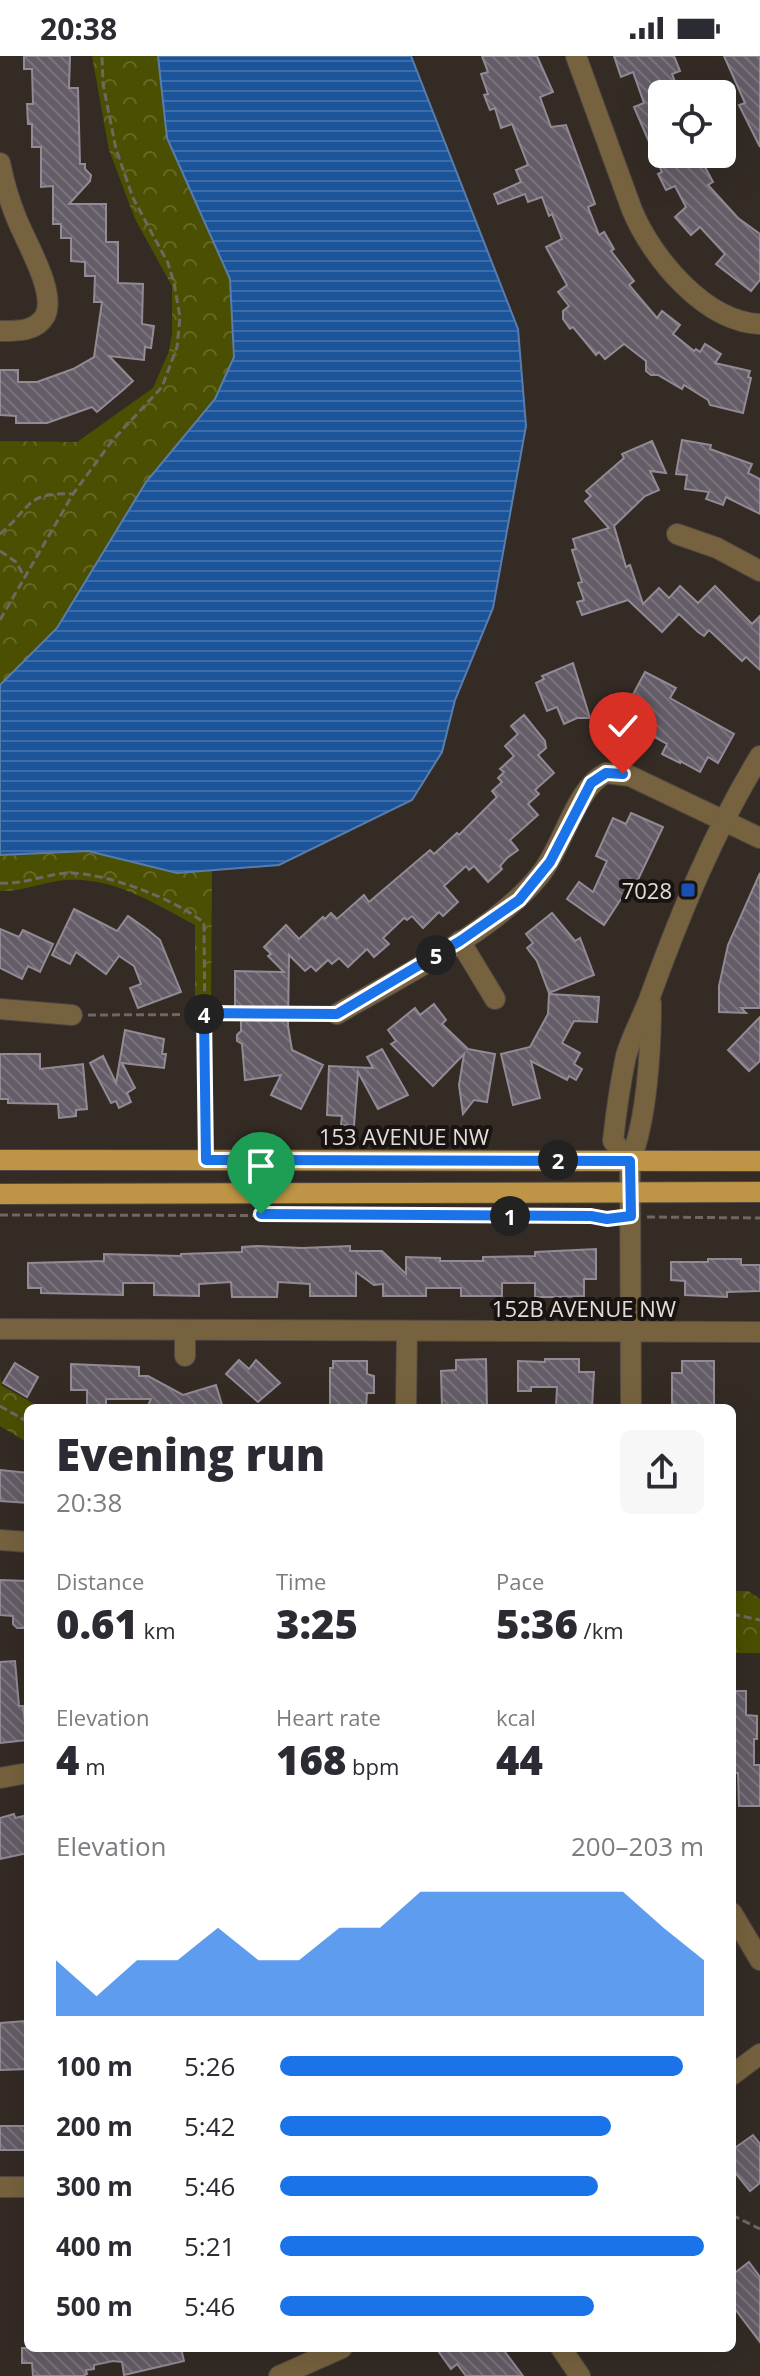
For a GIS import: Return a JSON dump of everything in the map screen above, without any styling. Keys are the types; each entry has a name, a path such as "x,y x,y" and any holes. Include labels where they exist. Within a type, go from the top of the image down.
{"main road":[{"name":"153 AVENUE NW","path":"0,1160 760,1161"},
{"path":"0,1194 760,1192"}],"street":[{"path":"576,56 632,210 658,258 704,301 734,319 760,324"},
{"path":"0,163 16,217 46,289 48,307 44,318 29,329 0,331"},
{"path":"677,534 717,548 760,571"},
{"path":"631,1404 630,1161 613,1141 617,1109 631,1041 651,996 662,960 723,821 760,756"},
{"path":"337,1014 460,941 506,909 529,888 558,849 584,792 596,778 606,773 630,776 760,838"},
{"path":"460,941 495,999"},
{"path":"0,1009 72,1015"},
{"name":"152B AVENUE NW","path":"0,1329 760,1332"},
{"path":"185,1330 185,1356"},
{"path":"406,1404 407,1331"},
{"path":"0,1540 24,1542"},
{"path":"0,1778 24,1774"},
{"path":"736,1920 760,1960"},
{"path":"736,2072 760,2054"},
{"path":"0,2187 24,2187"},
{"path":"286,2375 334,2352"},
{"path":"564,2352 580,2376"}],"path":[{"path":"0,620 73,494 112,441 162,387 174,360 179,334 180,304 171,273 133,198 116,149 103,84 102,56"},
{"path":"0,534 40,495 73,494"},
{"path":"0,551 16,562 24,577"},
{"path":"0,883 13,884 71,873 115,880 200,919 204,926 206,1160"},
{"path":"72,1015 337,1014"},
{"path":"0,1215 760,1218"},
{"path":"0,1406 24,1420"},
{"path":"736,1615 760,1620"},
{"path":"736,2217 760,2229"}],"green space":[{"path":"92,56 158,56 167,138 230,279 234,357 215,399 146,482 57,628 0,685 0,441 77,442 153,388 169,351 172,333 172,286 135,219 109,150"},
{"path":"88,851 177,873 212,870 211,1007 195,1006 195,925 118,887 84,880 50,882 0,891 0,855"},
{"path":"0,1374 1,1385 34,1404 24,1404 24,1441 0,1426"},
{"path":"736,1591 748,1591 760,1599 760,1653 736,1653"}],"water":[{"path":"158,56 411,56 518,329 526,426 493,608 455,700 442,752 412,800 279,865 177,873 88,851 0,855 0,685 57,628 146,482 215,399 234,357 230,279 167,138"}],"building":[{"path":"24,56 70,56 69,88 78,88 80,164 85,164 91,175 90,181 69,204 106,204 106,242 118,242 118,283 143,284 142,324 154,326 151,348 145,347 144,360 109,356 133,381 97,412 92,407 47,423 16,423 16,416 0,415 0,370 18,370 18,382 37,382 73,369 94,357 102,302 94,302 95,276 85,276 85,262 71,261 71,238 61,238 61,224 53,224 53,186 41,187 41,147 32,147 32,124 28,124 27,104 33,104 32,69 24,69"},
{"path":"482,56 537,56 553,92 540,97 551,127 566,125 595,204 588,207 599,235 604,232 614,249 611,251 634,281 629,285 657,318 662,311 680,325 673,334 694,351 700,352 705,344 721,354 715,363 750,371 743,413 710,405 708,400 684,385 682,389 658,375 651,375 646,371 646,361 624,344 605,359 599,352 596,355 573,327 570,329 563,319 563,311 569,306 558,292 567,285 546,247 562,239 552,214 549,216 542,197 528,202 525,194 498,204 494,194 521,182 516,170 528,165 512,124 501,128 495,108 490,110 484,95 488,94 481,74 488,72"},
{"path":"614,56 674,56 680,71 672,74 674,80 648,80 648,140 634,107 644,103 633,72 621,77"},
{"path":"724,56 760,56 760,147 739,105 745,103"},
{"path":"660,168 706,168 713,182 708,185 738,218 760,234 760,280 751,291 716,264 725,254 700,227 691,235 675,217 686,207 675,186 666,190 658,174 662,172"},
{"path":"682,440 711,445 710,449 752,464 748,473 760,479 760,514 726,497 723,505 706,499 709,492 685,489 687,475 676,474"},
{"path":"652,441 666,473 650,471 659,490 645,496 614,526 626,567 630,565 643,604 659,588 669,598 680,586 698,603 715,586 752,624 760,616 760,670 746,657 742,661 709,630 704,636 698,632 679,614 662,632 628,600 582,615 577,602 584,600 578,583 582,582 572,550 576,549 573,539 609,528 585,501 591,496 586,491 624,458 622,454"},
{"path":"573,663 590,718 577,718 564,724 557,707 547,711 536,683 544,679 542,676"},
{"path":"645,672 676,688 670,698 734,734 718,763 708,757 700,772 680,763 662,754 667,744 633,725 638,716 621,717"},
{"path":"524,715 545,741 546,748 538,755 554,773 535,790 539,794 528,804 538,815 510,840 518,850 507,858 500,866 502,869 488,882 474,866 469,870 466,866 444,886 458,902 443,916 439,912 423,928 412,916 407,920 404,918 383,938 389,944 374,957 367,949 348,967 339,958 332,964 328,960 316,971 311,966 305,971 289,955 288,1026 292,1050 323,1065 301,1109 271,1095 281,1075 245,1080 242,1044 237,1041 241,1031 241,1009 235,1008 235,971 284,972 268,956 271,954 264,947 286,925 299,939 323,917 325,919 331,913 337,919 364,895 369,902 430,850 434,854 457,833 459,835 497,797 492,791 502,782 498,778 504,772 500,769 514,756 505,746 518,734 511,726"},
{"path":"631,813 663,827 636,884 632,882 604,925 567,899 579,882 593,892 607,861 596,856 613,818 626,824"},
{"path":"760,873 760,1008 741,1008 746,1013 719,1012 719,986 728,945"},
{"path":"74,909 117,931 128,916 148,930 160,940 181,992 138,1008 130,988 141,984 134,966 119,956 106,974 76,952 70,964 52,955"},
{"path":"552,913 575,941 580,938 594,975 549,993 537,961 527,948 533,943 526,934"},
{"path":"0,929 19,937 23,930 53,944 40,972 28,966 22,979 0,968"},
{"path":"549,994 599,997 597,1022 574,1021 562,1043 580,1053 574,1064 582,1069 576,1080 569,1076 567,1080 531,1061 540,1098 513,1105 501,1054 530,1047 548,1014"},
{"path":"434,1004 446,1020 442,1024 468,1049 495,1054 487,1102 474,1100 463,1114 459,1085 464,1054 433,1086 391,1044 396,1041 388,1030 415,1008 420,1015"},
{"path":"760,1017 760,1061 749,1071 728,1050"},
{"path":"125,1030 164,1039 162,1054 166,1054 164,1068 122,1063 135,1088 127,1093 131,1102 119,1108 116,1101 111,1103 90,1063 103,1056 116,1083"},
{"path":"382,1049 408,1095 378,1109 358,1072 354,1126 341,1125 342,1116 327,1115 329,1066 373,1068 367,1057"},
{"path":"0,1054 40,1054 40,1069 83,1064 87,1109 76,1110 76,1116 59,1118 58,1104 8,1103 8,1099 0,1099"},
{"path":"350,1246 350,1251 382,1251 406,1274 406,1257 483,1261 483,1257 535,1256 535,1252 596,1249 596,1279 584,1279 584,1296 556,1297 535,1297 535,1283 502,1283 502,1296 461,1296 461,1288 426,1288 426,1296 383,1296 383,1284 374,1285 356,1272 356,1296 310,1296 310,1284 278,1282 277,1297 232,1297 231,1282 199,1284 199,1296 154,1295 154,1283 123,1283 123,1295 41,1293 41,1288 28,1288 28,1263 104,1261 104,1254 181,1256 242,1252 242,1247"},
{"path":"708,1259 741,1259 741,1265 760,1265 760,1291 727,1292 727,1297 685,1295 685,1281 671,1280 671,1262 708,1262"},
{"path":"486,1359 487,1404 442,1404 441,1371 456,1370 456,1360"},
{"path":"545,1359 579,1359 579,1372 594,1372 592,1404 556,1404 557,1387 531,1387 531,1391 518,1391 518,1361 545,1362"},
{"path":"239,1360 249,1369 256,1360 280,1383 258,1402 226,1374"},
{"path":"333,1361 367,1361 367,1374 374,1376 374,1393 367,1393 366,1404 330,1404 330,1368 333,1368"},
{"path":"682,1361 714,1361 714,1404 672,1404 672,1373 682,1373"},
{"path":"15,1363 38,1377 27,1397 3,1383"},
{"path":"71,1364 139,1367 139,1376 148,1376 183,1395 216,1385 222,1404 149,1404 151,1399 106,1399 106,1404 87,1404 87,1390 71,1390"},
{"path":"0,1470 24,1473 24,1503 0,1501"},
{"path":"0,1580 24,1581 24,1628 13,1624 13,1616 0,1615"},
{"path":"15,1661 19,1706 23,1706 24,1714 24,1740 0,1743 0,1662"},
{"path":"736,1691 746,1691 746,1715 757,1716 754,1765 760,1765 760,1806 739,1806"},
{"path":"14,1814 15,1818 24,1816 24,1854 0,1859 0,1818"},
{"path":"24,2021 24,2069 0,2070 0,2023"},
{"path":"0,2126 24,2126 24,2150 0,2150"},
{"path":"753,2135 760,2144 760,2183 750,2191 736,2174 736,2147"},
{"path":"749,2262 760,2277 760,2342 736,2310 736,2272"},
{"path":"22,2348 24,2352 182,2352 184,2361 124,2375 122,2362 113,2361 94,2365 94,2369 86,2370 87,2374 83,2376 33,2376 32,2363 22,2363"},
{"path":"439,2352 505,2352 523,2376 466,2376 457,2364 451,2369"}],"place":[{"name":"7028","path":"688,890"}],"route":[{"path":"261,1214 591,1216 607,1219 631,1216 630,1161 206,1160 204,1013 337,1014 460,941 519,900 550,862 591,783 606,773 623,774"}]}
